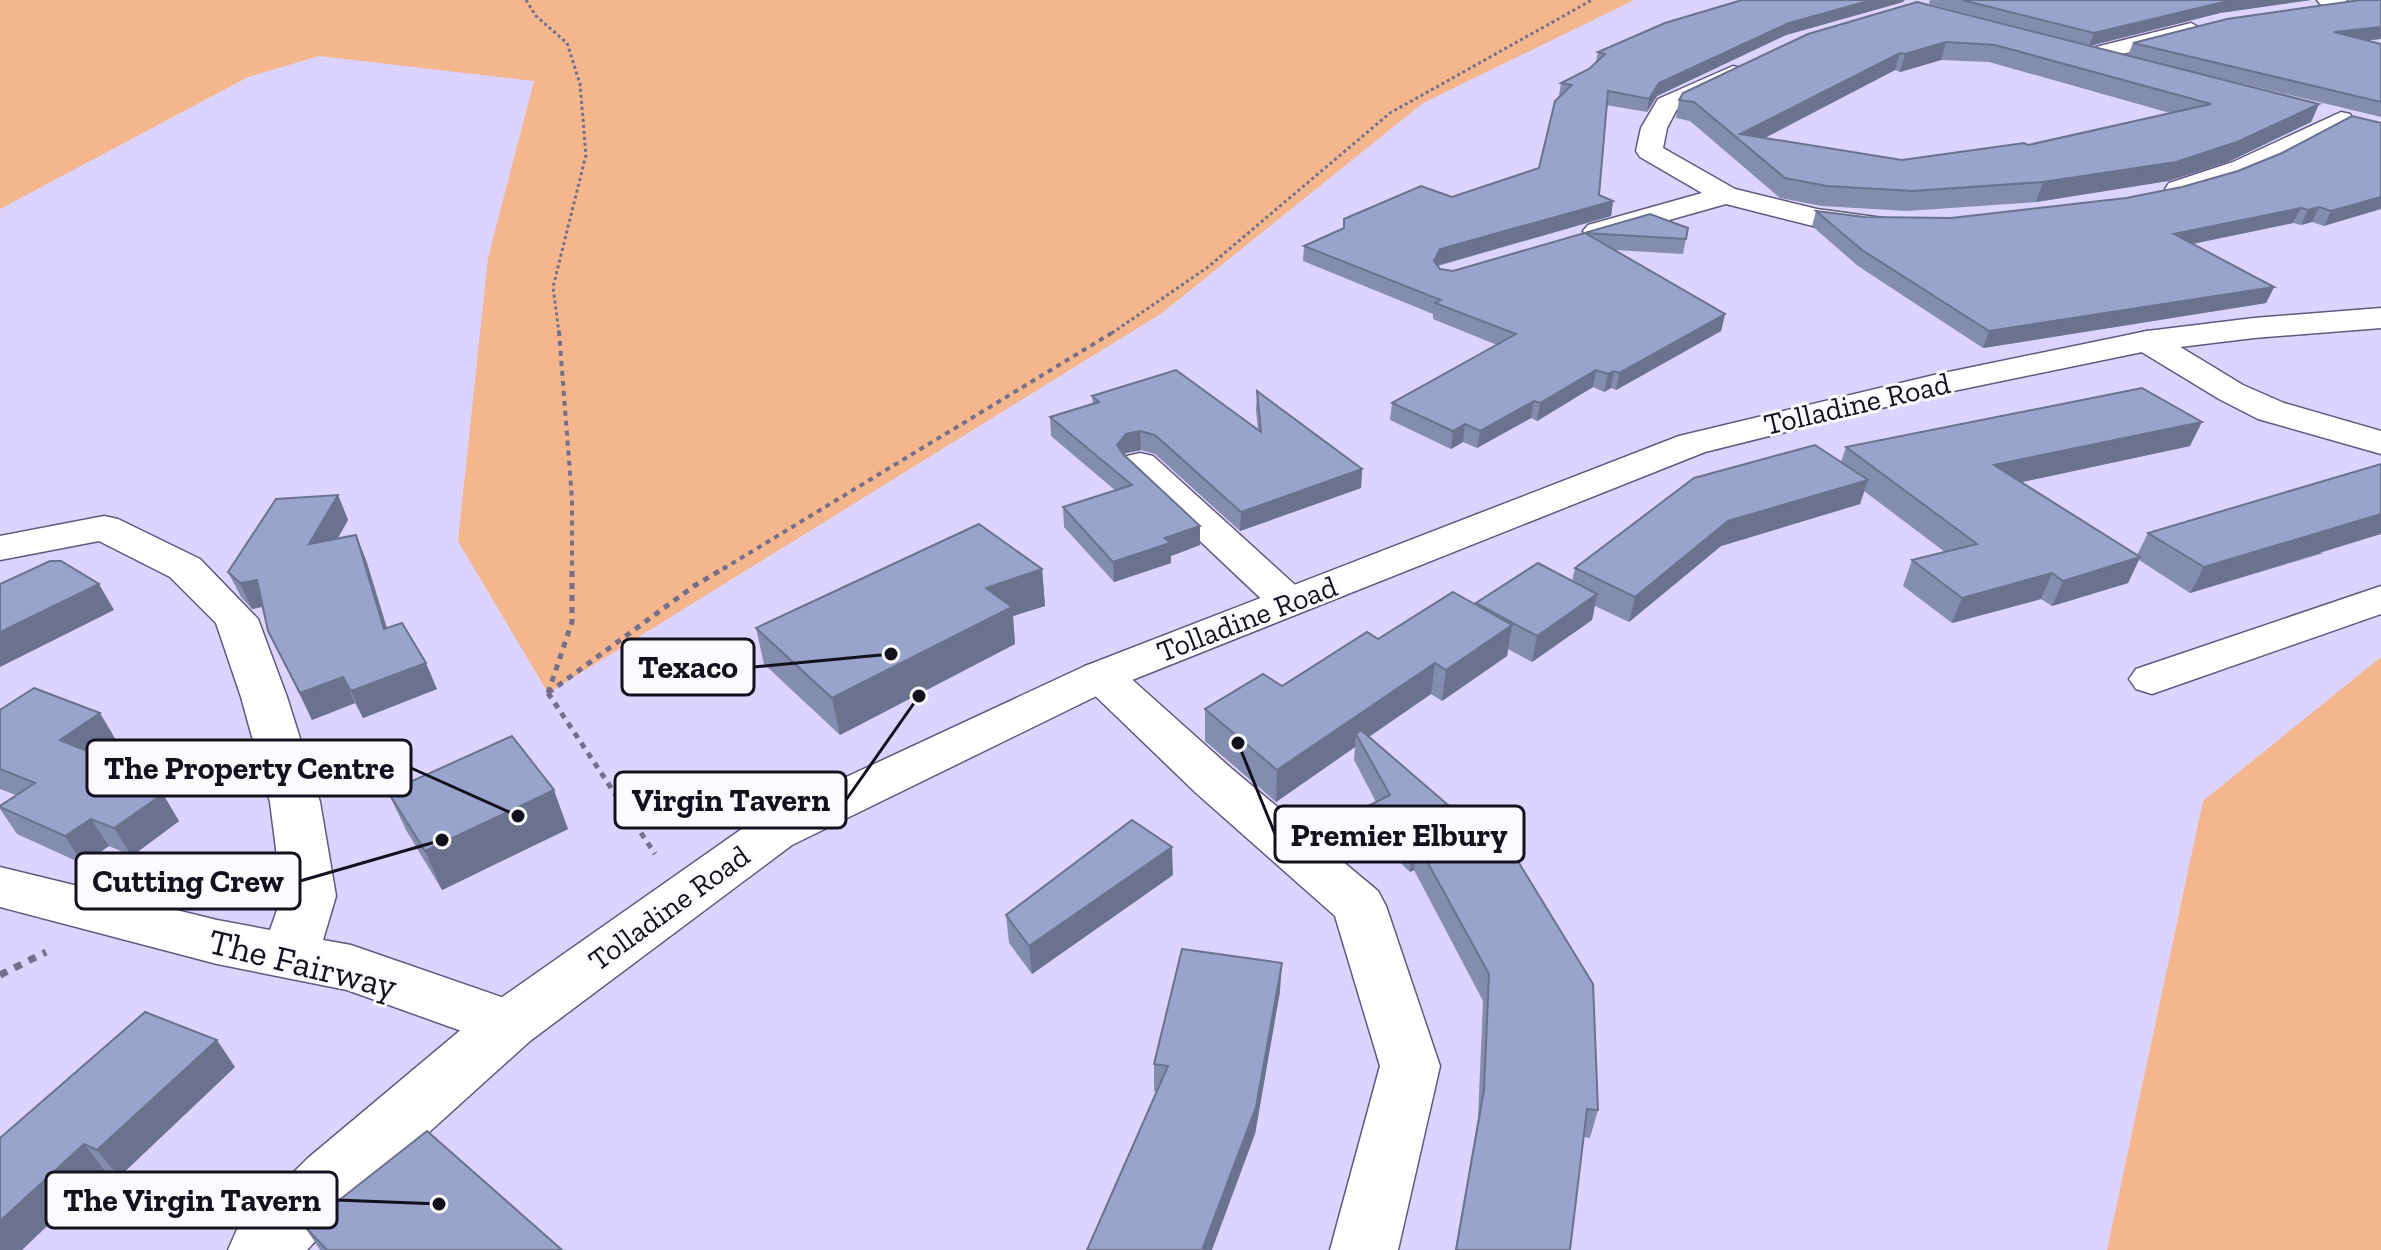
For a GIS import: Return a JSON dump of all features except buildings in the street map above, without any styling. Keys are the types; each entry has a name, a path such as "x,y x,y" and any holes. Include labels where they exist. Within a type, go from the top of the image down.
{"street":[{"path":"2326,5 2364,2"},
{"path":"2088,56 2206,25"},
{"path":"2061,48 2131,67"},
{"path":"1753,63 1667,104 1654,128 1649,151 1725,195 1817,218 1904,225"},
{"path":"2314,112 2369,125"},
{"path":"2162,194 2220,178 2279,154 2341,119"},
{"path":"1573,238 1725,195"},
{"name":"Tolladine Road","path":"262,1250 331,1179 509,1024 774,832 1101,676 1692,444 1934,385 2147,341 2254,328 2381,318"},
{"path":"2147,341 2231,392 2271,411 2381,443"},
{"path":"1140,464 1289,602"},
{"path":"0,548 104,528 185,568 236,619 264,697 295,802 309,896 290,956"},
{"path":"2152,679 2381,599"},
{"path":"1101,676 1214,781 1359,906 1410,1066 1364,1250"},
{"name":"The Fairway","path":"0,887 217,942 351,968 509,1024"}],"path":[{"path":"526,0 536,16 567,43 580,84 586,155 553,287 561,344 572,499 572,622 548,693"},
{"path":"548,693 694,586 1102,338 1195,276 1390,113 1592,0"},
{"path":"548,693 684,898"}],"shaded area":[{"path":"0,0 1634,0 1423,103 1162,313 548,693 458,541 488,258 534,81 319,56 248,77 0,209"},
{"path":"2381,657 2381,1250 2107,1250 2203,801"}],"place":[{"name":"Texaco","path":"891,654"},
{"name":"Virgin Tavern","path":"919,696"},
{"name":"Premier Elbury","path":"1238,743"},
{"name":"The Property Centre","path":"518,816"},
{"name":"Cutting Crew","path":"442,840"},
{"name":"The Virgin Tavern","path":"439,1204"}]}
